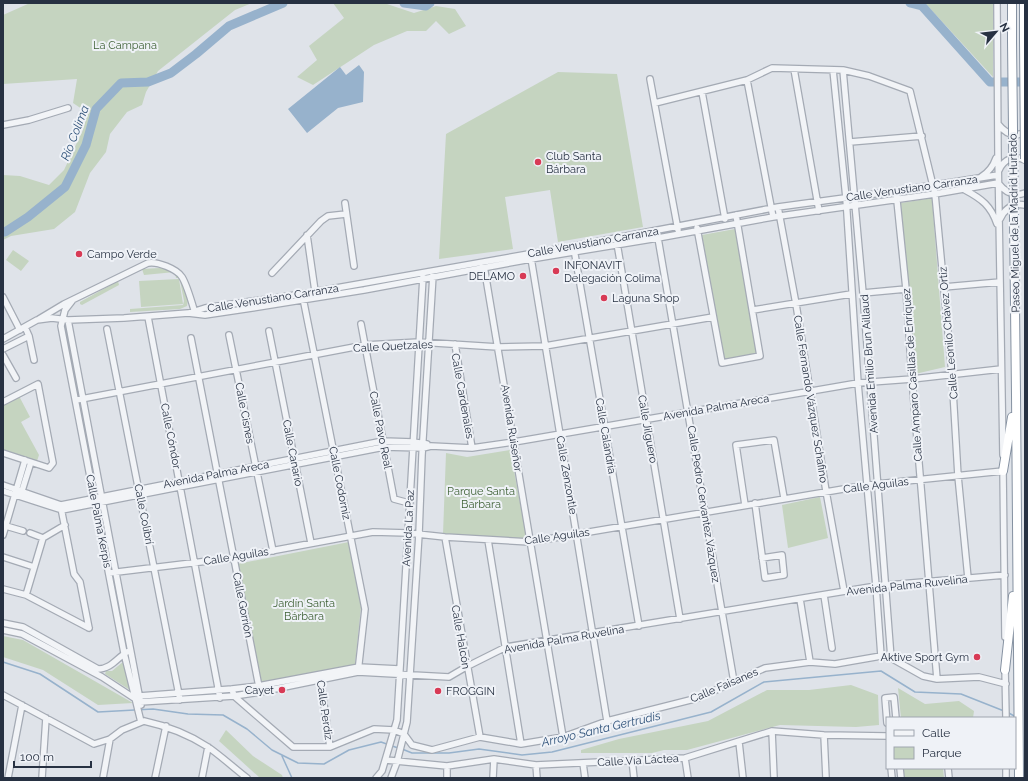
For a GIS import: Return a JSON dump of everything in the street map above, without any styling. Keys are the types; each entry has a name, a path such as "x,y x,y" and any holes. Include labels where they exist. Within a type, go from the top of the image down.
{"highway":[{"name":"Paseo Miguel de la Madrid Hurtado","path":"1012,3 1019,778"},
{"name":"Paseo Miguel de la Madrid Hurtado","path":"1024,3 1025,159"},
{"path":"1003,472 1016,394"},
{"path":"1005,670 1017,555"}],"street":[{"path":"997,3 998,184 1002,369 1006,717"},
{"path":"655,103 747,80 772,68 843,70"},
{"path":"794,69 819,211"},
{"name":"Avenida Emilio Brun Aillaud","path":"833,70 846,198 851,294 881,656"},
{"name":"Avenida Emilio Brun Aillaud","path":"843,70 856,205 892,658"},
{"name":"Calle Leonilo Chávez Ortiz","path":"843,70 869,76 910,92 922,136 935,194 952,374 958,476 968,578"},
{"path":"650,79 679,234"},
{"path":"747,80 773,217"},
{"path":"702,92 726,225"},
{"path":"3,125 29,120 68,108"},
{"path":"998,123 1002,129 1009,134 1018,135 1025,132"},
{"path":"850,142 922,136"},
{"path":"980,178 989,171 998,154"},
{"path":"998,174 1000,168 1008,159 1025,159"},
{"name":"Calle Venustiano Carranza","path":"616,242 654,232 771,208 896,191 998,174"},
{"path":"998,184 1011,194 1020,195 1025,193"},
{"name":"Calle Venustiano Carranza","path":"3,338 37,320 52,318 148,317 304,301 423,280 574,249 616,242 658,238 773,217 998,184"},
{"path":"965,190 987,204 994,214 999,229"},
{"name":"Calle Amparo Casillas de Enríquez","path":"896,191 906,288 928,581 937,679"},
{"path":"344,203 354,266"},
{"path":"999,222 1007,208 1012,205 1025,205"},
{"name":"Calle Fernando Vázquez Schafino","path":"778,207 796,304 826,491 844,591"},
{"path":"272,273 307,235 328,216 346,214"},
{"path":"696,223 722,363 760,356 736,215"},
{"name":"Calle Pedro Cervantez Vázquez","path":"654,232 658,238 674,324 704,512 734,682"},
{"path":"307,235 318,291 322,298"},
{"name":"Calle Jilguero","path":"616,242 680,619"},
{"name":"Calle Calandria","path":"574,249 639,626"},
{"name":"Calle Venustiano Carranza","path":"225,309 483,262 530,257"},
{"name":"Calle Zenzontle","path":"530,257 607,721"},
{"path":"37,320 72,301 152,262 164,264 182,276 195,313"},
{"name":"Avenida Ruiseñor","path":"483,262 563,737"},
{"name":"Avenida La Paz","path":"391,778 397,762 407,722 434,271"},
{"name":"Avenida La Paz","path":"376,778 382,771 386,760 397,720 424,273"},
{"path":"944,287 1000,282"},
{"path":"863,292 906,288"},
{"name":"Calle Codorniz","path":"302,294 365,609 359,669"},
{"path":"753,310 851,294"},
{"path":"3,296 22,328 29,336 34,360"},
{"path":"65,319 65,310 72,301"},
{"name":"Calle Cóndor","path":"148,317 220,698"},
{"name":"Calle Quetzales","path":"76,400 365,345 419,342 498,347 545,346 713,317"},
{"name":"Calle Palma Kerpis","path":"65,319 83,399 116,572 139,706"},
{"name":"Calle Palma Kerpis","path":"65,319 61,326 124,653 143,721"},
{"name":"Calle Pavo Real","path":"361,324 394,498 409,503"},
{"name":"Calle Colibrí","path":"107,329 180,700"},
{"name":"Calle Canario","path":"269,331 311,543"},
{"name":"Calle Cisnes","path":"229,335 272,551"},
{"path":"3,349 29,336"},
{"name":"Calle Gorrión","path":"191,338 260,692"},
{"name":"Calle Cardenales","path":"455,344 472,448"},
{"path":"3,355 16,378"},
{"name":"Avenida Palma Areca","path":"3,490 18,493 61,508 384,444 413,444 472,448 858,383 912,379 1002,369"},
{"path":"3,402 38,384 53,463 49,468 3,452"},
{"path":"745,505 736,445 774,440 784,498"},
{"path":"3,535 28,461"},
{"name":"Calle Aguilas","path":"109,573 234,558 373,532 408,533 445,537 530,542 826,491 920,479 1003,472"},
{"name":"Avenida Palma Areca","path":"3,485 18,493"},
{"path":"754,503 762,558 765,578 784,575 782,555 762,558"},
{"path":"3,589 26,595 89,628 80,582 74,574 61,508"},
{"path":"26,595 43,538 64,525"},
{"path":"6,526 22,531"},
{"path":"30,533 43,538"},
{"name":"Calle Halcón","path":"445,537 466,667 480,737"},
{"path":"488,540 521,744"},
{"path":"3,557 34,567"},
{"name":"Avenida Palma Ruvelina","path":"139,706 180,700 220,698 260,692 359,669 399,672 410,675 449,677 506,647 887,584 1005,575"},
{"path":"824,595 832,648"},
{"path":"800,599 810,662"},
{"path":"3,623 23,627 100,670 114,664 124,653 130,650"},
{"path":"3,630 22,634 102,677 139,706"},
{"name":"Calle Faisanes","path":"234,696 293,747 330,747 374,729 394,730 404,734 412,745 432,750 480,737 521,744 563,737 607,721 698,698 765,668 810,662 835,664 881,656 892,658 923,676 937,679 979,677 1006,684"},
{"name":"Avenida Palma Ruvelina","path":"139,706 179,693 218,691 320,677"},
{"name":"Calle Perdiz","path":"320,677 330,747"},
{"path":"232,689 234,696"},
{"path":"3,695 94,744 110,739 122,730 143,721 166,726 188,735 208,747 247,778"},
{"path":"886,717 885,698 894,697 896,717"},
{"path":"8,778 22,705"},
{"path":"42,778 46,718"},
{"path":"155,778 166,726"},
{"path":"772,731 774,778"},
{"name":"Calle Vía Láctea","path":"386,760 447,766 494,759 536,765 583,763 685,758 772,731 824,735 886,736"},
{"path":"824,735 826,778"},
{"path":"103,778 110,739"},
{"path":"739,742 744,778"},
{"path":"202,778 208,747"},
{"path":"685,758 688,778"},
{"path":"493,778 494,759"},
{"path":"632,760 634,778"},
{"path":"583,763 585,778"},
{"path":"536,765 537,778"},
{"path":"446,778 447,766"}],"green space":[{"name":"La Campana","path":"30,3 252,3 235,10 158,71 146,92 142,105 127,112 110,134 106,152 90,173 75,212 54,229 11,236 3,240 3,175 20,176 49,185 64,170 83,130 82,109 73,103 77,79 3,84 3,15"},
{"path":"333,3 384,3 414,13 436,6 455,9 466,26 449,34 436,21 426,31 407,31 374,45 313,85 297,77 317,60 309,46 344,18"},
{"path":"925,3 993,3 993,77"},
{"name":"Club Santa Bárbara","path":"558,72 617,74 643,227 558,242 550,190 505,197 513,249 439,259 446,134"},
{"path":"932,198 945,367 915,374 901,203"},
{"path":"735,229 757,354 724,360 702,235"},
{"path":"13,250 29,261 21,271 6,260"},
{"path":"177,267 188,300 187,306 180,309 130,312 130,309 183,305 184,301 179,275 179,278 176,278 175,272 144,275 142,269"},
{"path":"179,279 183,304 141,307 139,281"},
{"path":"118,281 119,285 82,305 80,304 80,302"},
{"path":"19,396 30,417 21,422 39,455 37,461 3,450 3,405"},
{"name":"Parque Santa Barbara","path":"510,450 527,539 443,534 446,453 467,457"},
{"path":"820,497 828,538 788,548 782,505"},
{"name":"Jardín Santa Bárbara","path":"349,542 361,607 355,665 260,683 237,564"},
{"path":"3,636 23,640 133,703 98,705 43,670 3,657"},
{"path":"124,661 130,690 105,674 106,671 112,671"},
{"path":"851,685 878,695 879,725 856,727 780,725 687,750 664,750 652,753 581,753 581,750 619,739 708,721 767,690 809,690"},
{"path":"898,688 925,704 959,701 974,711 973,717 901,717"},
{"path":"226,730 253,756 282,775 283,778 260,778 219,741"},
{"path":"903,769 943,769 944,778 904,778"}],"water":[{"path":"359,65 364,72 363,102 338,108 307,133 288,109 340,67 346,75"}],"waterway":[{"name":"Río Colima","path":"3,232 28,217 65,187 86,145 96,109 121,83 148,82 171,73 229,26 283,3"},
{"name":"Río Colima","path":"404,3 426,6 430,3"},
{"name":"Río Colima","path":"910,3 922,6 990,82 1025,82"},
{"name":"Arroyo Santa Gertrudis","path":"3,662 40,674 98,712 153,709 188,714 223,715 247,729 272,750 298,763 324,764 349,750 381,742 398,748"},
{"name":"Arroyo Santa Gertrudis","path":"402,749 412,753 449,753 479,749 522,755 552,752 711,712 764,682 881,671 915,692 961,694 1004,711"},
{"name":"Arroyo Santa Gertrudis","path":"1007,712 1016,717"},
{"path":"282,756 292,778"}],"place":[{"name":"Club Santa Bárbara","path":"538,162"},
{"name":"Campo Verde","path":"79,254"},
{"name":"INFONAVIT Delegación Colima","path":"556,271"},
{"name":"DELAMO","path":"523,276"},
{"name":"Laguna Shop","path":"604,298"},
{"name":"Aktive Sport Gym","path":"977,657"},
{"name":"Cayet","path":"282,690"},
{"name":"FROGGIN","path":"438,691"}]}
